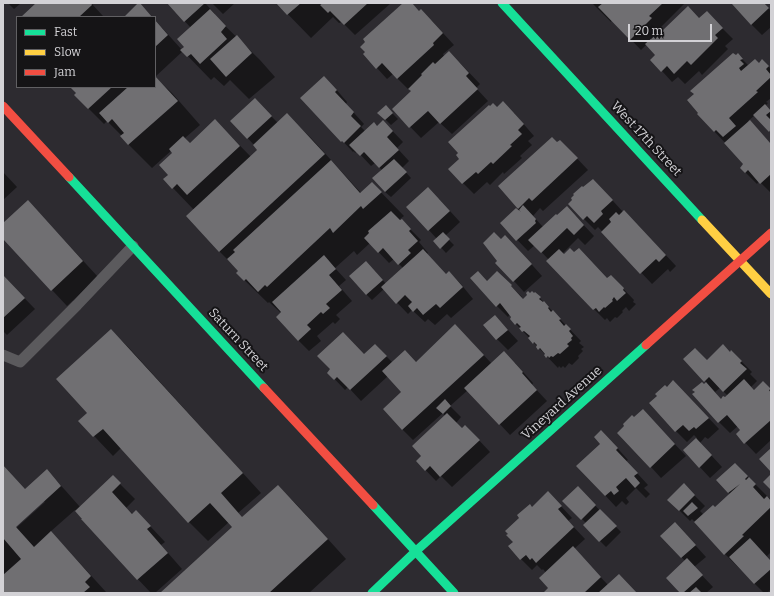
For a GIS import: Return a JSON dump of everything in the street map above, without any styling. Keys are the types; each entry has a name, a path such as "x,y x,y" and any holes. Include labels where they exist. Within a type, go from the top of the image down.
{"street":[{"name":"West 17th Street","path":"502,3 771,294"},
{"name":"Saturn Street","path":"3,106 454,593"},
{"name":"Vineyard Avenue","path":"372,593 416,551 771,233"}],"lane":[{"path":"3,355 20,362 133,246"}],"building":[{"path":"36,3 91,3 92,5 80,16 22,16"},
{"path":"138,3 140,3 151,16 125,16"},
{"path":"167,3 205,3 184,22"},
{"path":"276,3 301,3 287,15"},
{"path":"323,3 368,3 344,25 330,11 328,13 320,5"},
{"path":"403,3 412,3 419,11 421,9 443,33 433,43 434,45 397,79 382,63 376,69 363,54 365,52 360,47 365,42 363,39"},
{"path":"603,3 663,3 649,16 652,18 630,40 598,7"},
{"path":"764,3 769,8 751,25 732,4"},
{"path":"688,6 699,18 707,11 723,28 715,35 718,38 691,65 687,61 674,74 667,66 661,72 650,60 655,55 645,44 661,30 662,31"},
{"path":"210,9 226,26 221,32 227,39 200,64 191,54 187,57 180,50 184,47 177,39"},
{"path":"156,21 168,35 156,46"},
{"path":"237,35 252,53 226,77 210,59"},
{"path":"449,51 469,73 466,76 478,89 440,124 428,111 409,128 392,109 411,91 408,89 422,75 421,74 433,62 435,64"},
{"path":"733,53 736,55 738,53 743,59 740,60 744,64 739,68 741,71 755,59 759,63 762,59 769,66 766,69 771,77 756,91 758,92 729,118 736,126 723,137 716,130 714,132 697,114 698,113 687,100 694,94 690,91"},
{"path":"324,76 337,90 335,92 354,112 351,116 361,126 344,143 342,141 341,142 300,98"},
{"path":"156,77 178,101 128,145 120,136 124,133 112,119 108,123 99,113 127,88 156,88"},
{"path":"71,88 111,88 88,109 74,95 76,93"},
{"path":"255,98 272,116 247,139 230,121"},
{"path":"503,101 524,124 518,130 522,134 493,164 491,162 478,174 476,172 462,184 448,169 459,159 456,155 458,153 448,142 489,105 490,106 493,103 497,107"},
{"path":"765,104 771,111 766,115 771,120 771,129 769,132 753,115"},
{"path":"386,105 393,113 385,120 377,113"},
{"path":"287,113 325,154 219,252 186,216 257,150 253,145"},
{"path":"215,119 240,146 187,195 177,184 172,189 163,179 168,175 159,165 172,153 169,149 183,136 190,143"},
{"path":"383,120 393,131 387,137 399,150 379,168 364,152 360,156 349,145 374,122 377,126"},
{"path":"750,120 771,144 771,174 760,184 748,170 745,173 740,168 743,164 724,143"},
{"path":"552,137 557,142 560,140 578,158 532,201 529,198 518,209 498,186"},
{"path":"394,159 407,172 385,192 372,178"},
{"path":"331,160 360,193 372,182 382,192 363,209 361,206 333,233 330,228 267,287 265,285 258,292 246,279 244,281 236,273 238,271 227,259 235,252 233,250"},
{"path":"593,179 613,200 601,211 603,214 594,223 587,216 583,220 568,204 572,200 571,198 574,195 573,194"},
{"path":"428,187 450,211 428,231 406,207"},
{"path":"28,200 83,261 51,291 3,239 3,223"},
{"path":"523,205 536,219 536,223 516,241 500,223 516,208 521,212 519,210"},
{"path":"567,206 584,225 574,235 567,228 541,253 528,240"},
{"path":"624,210 666,255 659,262 656,259 640,274 601,232 611,222 609,219 616,212 619,215"},
{"path":"391,211 400,220 402,219 411,229 409,231 418,241 408,250 411,253 398,265 383,248 378,253 364,238 369,233 368,231"},
{"path":"443,232 450,239 440,249 433,241"},
{"path":"494,232 501,239 505,235 532,264 513,282 495,263 497,261 483,243"},
{"path":"570,248 574,252 579,248 607,278 611,275 624,288 623,290 626,293 617,301 614,297 612,300 613,301 599,312 596,308 593,310 546,261 559,249 564,254"},
{"path":"423,249 446,274 449,271 463,287 440,308 436,304 423,315 417,308 413,312 408,306 412,302 405,295 396,304 381,287"},
{"path":"324,255 336,269 329,275 342,290 326,304 330,308 323,314 321,312 307,325 311,329 298,341 276,317 281,312 272,302"},
{"path":"366,261 383,280 366,295 349,276"},
{"path":"478,271 487,281 497,271 512,285 511,286 523,299 527,295 526,293 528,291 530,293 532,291 534,293 535,292 541,297 539,299 543,302 544,301 549,307 548,308 551,312 553,310 561,319 559,320 564,326 566,324 571,329 569,331 573,336 571,338 572,340 567,344 569,346 560,354 558,353 553,357 551,356 549,358 548,356 546,358 544,355 545,354 540,348 538,350 536,347 537,345 534,342 533,344 528,338 530,336 524,331 522,332 519,328 521,327 517,323 515,325 510,319 511,317 500,303 496,307 470,278"},
{"path":"3,275 25,298 3,318"},
{"path":"495,315 508,330 496,340 483,325"},
{"path":"455,324 484,355 402,430 383,409 401,392 382,371 405,350 416,362"},
{"path":"111,329 243,473 221,493 242,517 278,485 328,539 269,593 160,593 232,527 210,503 188,523 103,429 93,437 78,421 87,413 56,379"},
{"path":"343,332 364,354 375,344 387,356 350,390 337,377 334,380 327,373 330,369 317,356"},
{"path":"723,344 730,352 731,350 742,361 740,363 747,369 723,392 709,377 704,382 683,359 695,348 707,360"},
{"path":"504,351 537,390 499,425 464,388"},
{"path":"744,379 754,390 763,381 771,389 769,390 771,393 771,420 744,444 736,434 740,430 727,415 718,423 692,394 695,392 692,390 702,382 704,384 706,382 721,399"},
{"path":"673,380 709,418 696,429 694,427 689,431 683,425 675,432 649,403 657,396 655,394 665,385 667,387"},
{"path":"445,399 451,406 443,414 436,408"},
{"path":"643,409 675,444 650,468 617,433 632,415 634,417"},
{"path":"447,413 462,428 465,425 480,440 440,477 430,466 425,471 416,461 421,456 412,446"},
{"path":"601,430 618,448 616,450 638,473 634,476 640,483 635,488 626,478 616,487 619,491 614,495 611,491 605,496 576,466 600,444 594,437"},
{"path":"696,438 712,455 699,468 683,450"},
{"path":"771,448 771,472 759,459"},
{"path":"735,463 748,476 745,479 746,480 749,477 756,484 753,487 764,499 767,496 771,501 771,507 724,555 694,522 713,505 715,507 740,484 728,493 716,480"},
{"path":"3,465 25,489 47,469 61,486 16,527 34,547 51,531 91,576 85,582 90,587 83,593 3,593 3,575 21,559 3,538"},
{"path":"771,474 771,490 763,482"},
{"path":"113,475 121,483 112,492 132,514 136,510 151,526 147,529 168,553 137,580 75,511"},
{"path":"684,483 695,495 679,511 667,500"},
{"path":"578,486 596,505 581,520 562,501"},
{"path":"548,491 562,506 558,509 574,527 536,563 532,558 530,560 526,555 520,560 508,546 513,542 506,535 508,534 505,531 519,518 517,515 530,504 532,507"},
{"path":"692,502 698,508 688,516 683,511"},
{"path":"600,509 617,526 599,542 583,525"},
{"path":"675,522 696,545 681,558 660,536"},
{"path":"750,538 771,561 771,569 754,584 729,557"},
{"path":"573,546 601,577 584,593 543,593 548,588 539,578"},
{"path":"687,558 703,575 683,593 680,593 666,578"},
{"path":"619,574 637,593 598,593"},
{"path":"696,587 702,593 689,593"}],"traffic: fast":[{"path":"502,3 702,220"},
{"path":"69,177 264,388"},
{"path":"372,593 416,551 646,345"},
{"path":"373,505 454,593"}],"traffic: slow":[{"path":"702,220 771,294"}],"traffic: jam":[{"path":"3,106 69,177"},
{"path":"646,345 771,233"},
{"path":"264,388 373,505"}]}
